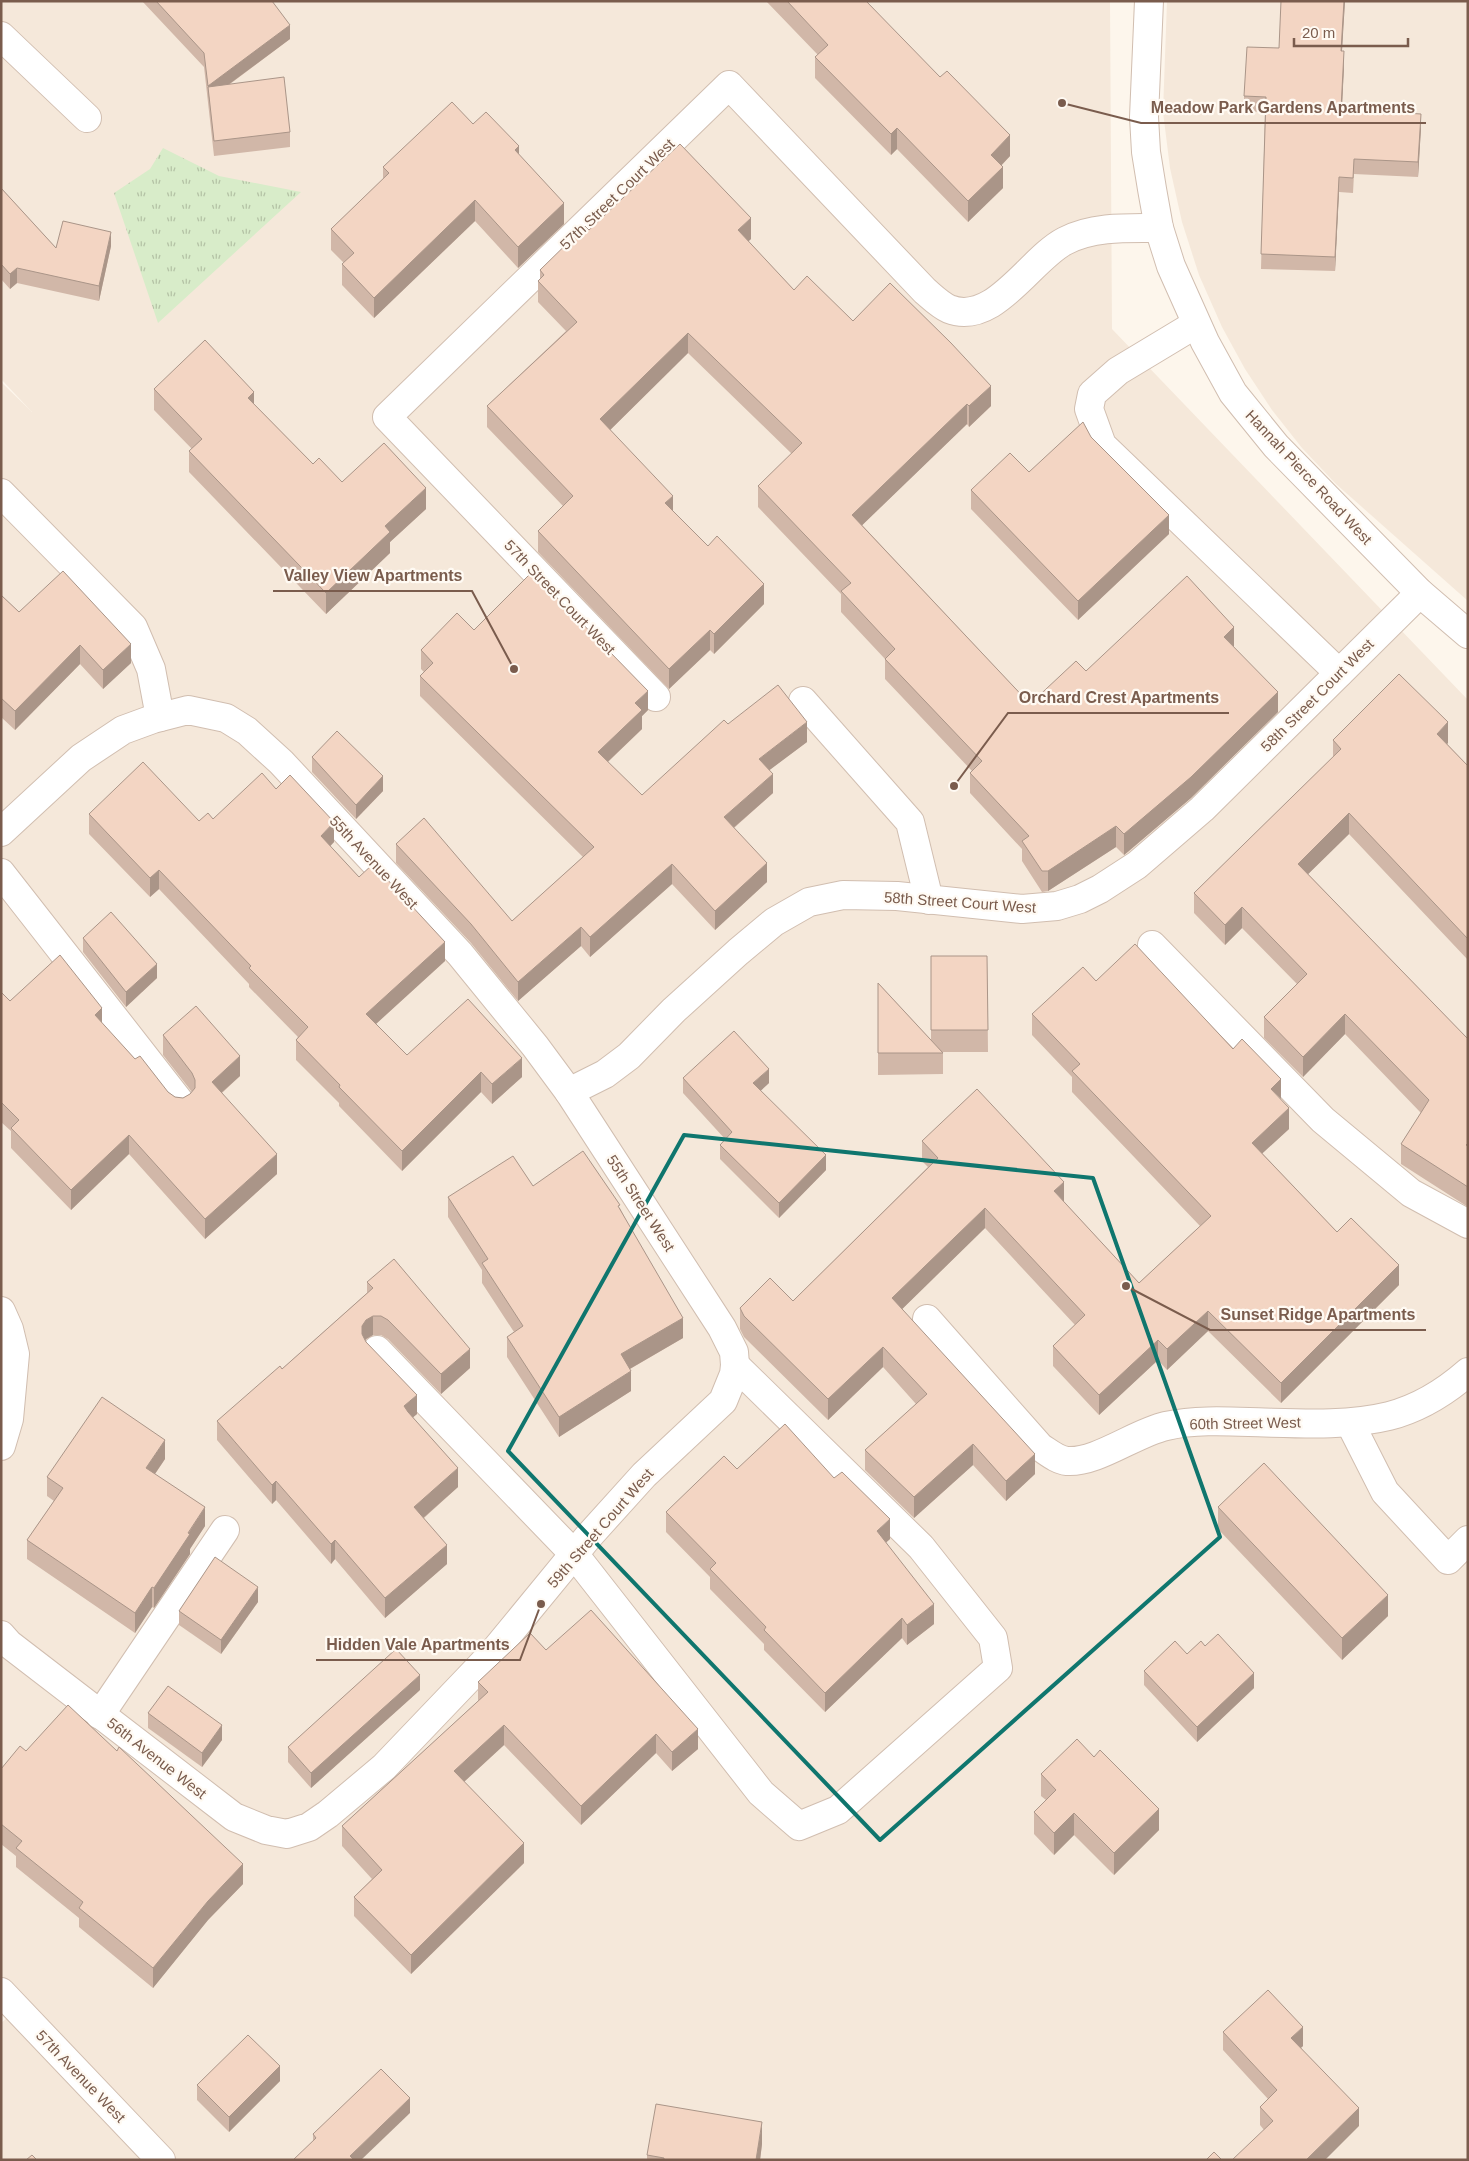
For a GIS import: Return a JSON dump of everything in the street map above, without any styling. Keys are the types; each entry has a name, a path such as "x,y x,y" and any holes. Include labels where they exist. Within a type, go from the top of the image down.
{"street":[{"name":"Hannah Pierce Road West","path":"1149,1 1144,117 1146,152 1159,228 1171,266 1196,324 1233,393 1247,413 1280,451 1420,594 1468,634"},
{"path":"1,36 87,118"},
{"name":"57th Street Court West","path":"656,697 387,417 730,85 925,291 948,309 966,313 990,305 1003,296 1048,252 1075,236 1124,228 1159,228"},
{"path":"1196,324 1118,371 1092,394 1089,409 1102,445 1339,673"},
{"path":"1,493 133,627 151,669 160,717 122,730 81,758 1,832"},
{"name":"58th Street Court West","path":"570,1092 605,1074 628,1056 674,1010 738,952 774,922 809,902 843,895 897,896 1022,909 1057,906 1080,899 1100,889 1137,865 1202,809 1420,594"},
{"path":"803,700 910,822 929,900"},
{"name":"55th Avenue West","path":"160,717 188,710 226,718 247,731 281,762 460,954 535,1046"},
{"path":"1,872 180,1102"},
{"path":"1152,945 1323,1120 1411,1193 1468,1224"},
{"name":"55th Street West","path":"535,1046 570,1092 722,1328 734,1352 735,1365"},
{"path":"1,1311 9,1329 15,1354 9,1419 1,1446"},
{"name":"60th Street West","path":"927,1319 1040,1447 1054,1457 1066,1461 1090,1458 1124,1441 1166,1426 1207,1420 1350,1422 1389,1416 1420,1406 1447,1390 1468,1372"},
{"path":"377,1350 574,1554 761,1793 799,1826 838,1810 998,1668 993,1638 921,1548 735,1365"},
{"name":"59th Street Court West","path":"328,1814 384,1767 492,1654 574,1554 644,1475 723,1401 734,1374 735,1365"},
{"path":"1350,1422 1385,1492 1448,1560 1468,1540"},
{"path":"100,1714 225,1530"},
{"name":"56th Avenue West","path":"1,1634 9,1644 234,1817 266,1830 288,1834 308,1827 328,1814"},
{"name":"57th Avenue West","path":"1,1992 161,2160"}],"highlighted area":[{"path":"684,1135 1093,1178 1220,1537 880,1840 508,1451"}],"shaded area":[{"path":"1,1 1110,1 1112,329 1468,700 1468,2160 1,2160 1,2023 18,2009 1,1992 1,382 32,412 1,379"},
{"path":"1167,1 1468,1 1468,601 1336,484 1302,448 1272,410 1245,369 1222,327 1199,275 1182,222 1170,168 1163,112"}],"green space":[{"path":"163,148 219,176 301,192 158,323 114,193 150,169"}],"building":[{"path":"156,1 272,1 290,25 208,86 204,53"},
{"path":"787,1 866,1 940,77 947,71 1010,135 991,155 1003,167 968,201 897,128 891,134 815,57 828,45"},
{"path":"1281,1 1344,1 1341,51 1344,51 1341,109 1421,114 1418,162 1354,159 1353,178 1339,177 1335,257 1261,254 1266,97 1244,96 1247,47 1279,48"},
{"path":"284,77 290,132 214,141 208,87"},
{"path":"452,102 473,124 486,112 519,146 515,150 564,203 518,247 475,200 374,298 342,264 354,253 331,229 389,173 383,167"},
{"path":"680,144 751,218 738,230 794,290 807,276 853,321 890,283 951,343 991,386 969,406 967,404 852,515 1030,704 1076,661 1086,671 1187,576 1234,627 1224,637 1278,692 1191,777 1124,834 1116,826 1048,871 1042,871 1022,841 1029,836 970,773 982,761 885,659 895,649 841,591 851,583 758,486 802,443 688,333 600,419 673,496 665,503 708,546 717,536 764,584 714,634 710,630 669,669 538,531 573,496 487,406 577,322 538,281 544,275 540,270 585,226 589,230"},
{"path":"1,188 56,248 63,221 111,232 99,286 17,268 10,274 1,264"},
{"path":"205,340 254,392 248,398 313,464 319,458 342,482 384,443 426,488 385,526 390,532 326,593 189,451 202,439 154,389"},
{"path":"1083,422 1091,437 1169,515 1078,601 971,490 1010,453 1029,472"},
{"path":"63,571 131,644 103,670 80,645 15,711 1,698 1,595 19,612"},
{"path":"532,572 648,691 635,703 642,710 598,752 642,795 724,720 728,724 778,685 807,722 759,759 773,774 724,817 767,863 715,911 672,864 590,937 581,927 518,982 471,924 396,844 424,818 512,921 594,847 420,676 433,663 421,650 457,613 474,630"},
{"path":"1399,674 1448,722 1437,734 1468,766 1468,939 1349,813 1298,864 1468,1039 1468,1143 1466,1145 1468,1146 1468,1187 1401,1144 1429,1100 1345,1014 1303,1057 1264,1017 1307,974 1242,907 1225,925 1194,893 1341,749 1333,740"},
{"path":"337,731 383,776 356,805 312,757"},
{"path":"143,762 199,821 208,813 213,819 262,773 276,789 290,775 334,822 321,836 359,877 373,864 445,942 366,1014 407,1055 468,999 522,1058 492,1084 481,1072 402,1151 296,1040 308,1027 249,968 251,966 159,870 150,878 89,814"},
{"path":"111,912 157,964 126,992 83,938"},
{"path":"1135,944 1233,1049 1242,1039 1281,1079 1271,1089 1289,1108 1252,1143 1337,1232 1351,1218 1399,1265 1281,1383 1208,1311 1167,1349 1158,1340 1099,1395 1053,1346 1085,1315 985,1208 892,1298 1035,1454 1006,1481 973,1444 914,1497 865,1450 927,1394 883,1347 828,1399 744,1316 740,1308 770,1278 793,1301 938,1158 922,1141 977,1089 1064,1182 1054,1191 1139,1283 1211,1216 1072,1071 1080,1064 1032,1014 1083,967 1096,981"},
{"path":"60,955 102,1008 95,1015 135,1059 140,1056 168,1092 175,1097 183,1098 190,1094 195,1088 195,1080 192,1073 163,1035 196,1006 240,1056 212,1082 277,1154 205,1219 129,1135 71,1190 11,1128 19,1120 1,1102 1,992 10,1001"},
{"path":"931,956 987,956 988,1030 931,1030"},
{"path":"878,983 943,1053 878,1053"},
{"path":"734,1031 769,1069 753,1083 826,1155 779,1203 720,1145 732,1132 683,1078"},
{"path":"583,1151 620,1205 618,1206 683,1318 621,1354 631,1371 559,1417 507,1337 523,1326 482,1263 488,1259 448,1197 513,1156 533,1186"},
{"path":"394,1259 470,1349 441,1374 388,1320 381,1316 373,1316 366,1320 362,1326 362,1334 366,1342 417,1395 404,1406 408,1412 458,1468 414,1507 447,1545 385,1598 335,1540 331,1544 276,1481 272,1485 217,1421 280,1366 282,1369 373,1288 367,1282"},
{"path":"102,1397 165,1440 146,1468 205,1507 188,1533 190,1534 135,1613 27,1540 63,1488 47,1477"},
{"path":"785,1424 834,1478 842,1472 890,1519 877,1531 934,1604 907,1625 902,1618 825,1693 764,1630 766,1627 710,1569 716,1563 666,1512 724,1456 737,1469"},
{"path":"1264,1463 1388,1595 1342,1638 1218,1507"},
{"path":"215,1557 258,1587 221,1640 179,1611"},
{"path":"591,1610 698,1729 672,1752 656,1734 581,1806 504,1725 454,1771 524,1843 411,1955 354,1897 382,1870 342,1826 488,1692 478,1682 530,1633 546,1650"},
{"path":"1218,1634 1254,1673 1197,1727 1144,1671 1175,1641 1187,1654 1201,1641 1205,1646"},
{"path":"396,1649 420,1675 311,1773 288,1747"},
{"path":"168,1686 222,1725 202,1753 148,1713"},
{"path":"68,1705 117,1751 119,1747 243,1864 208,1901 153,1968 79,1908 83,1902 16,1848 22,1841 1,1824 1,1769 20,1746 26,1751"},
{"path":"1077,1739 1094,1757 1100,1750 1159,1809 1114,1853 1074,1813 1054,1833 1034,1812 1056,1790 1041,1774"},
{"path":"1268,1990 1303,2027 1291,2038 1359,2108 1306,2160 1232,2160 1273,2121 1260,2107 1277,2090 1223,2032"},
{"path":"248,2035 280,2066 229,2117 197,2085"},
{"path":"381,2069 410,2098 350,2156 354,2160 293,2160 316,2138 313,2134"},
{"path":"656,2104 762,2122 756,2160 664,2160 664,2158 647,2155"},
{"path":"1214,2152 1222,2160 1206,2160"},
{"path":"32,2155 37,2160 26,2160"}],"place":[{"name":"Meadow Park Gardens Apartments","path":"1062,103"},
{"name":"Valley View Apartments","path":"514,669"},
{"name":"Orchard Crest Apartments","path":"954,786"},
{"name":"Sunset Ridge Apartments","path":"1126,1286"},
{"name":"Hidden Vale Apartments","path":"541,1604"}]}
